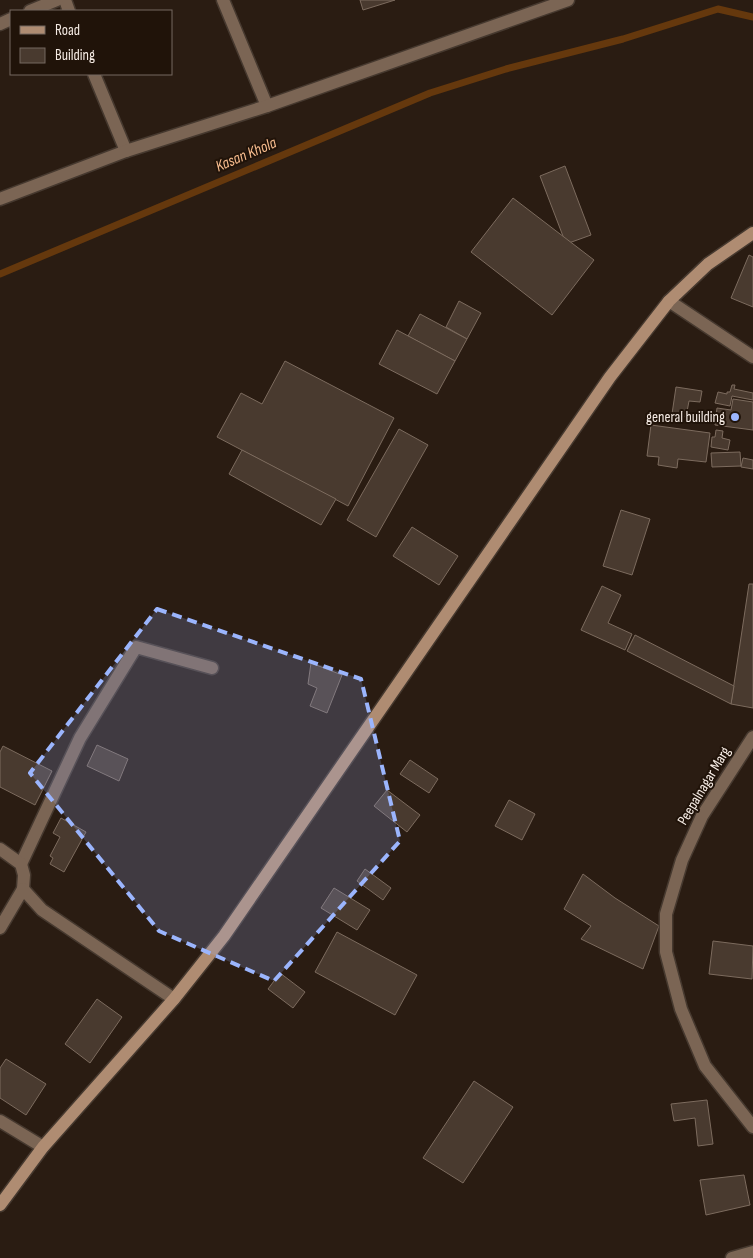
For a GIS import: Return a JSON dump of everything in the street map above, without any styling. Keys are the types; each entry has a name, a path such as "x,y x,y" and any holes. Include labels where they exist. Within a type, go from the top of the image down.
{"main road":[{"path":"0,1204 44,1147 174,999 224,936 610,377 669,301 708,264 753,233"}],"street":[{"path":"32,10 57,0"},
{"path":"223,0 268,106"},
{"path":"0,198 126,151 268,106 568,0"},
{"path":"94,75 126,151"},
{"path":"669,301 753,357"},
{"path":"21,864 80,738 136,647 212,668"},
{"name":"Peepalnagar Marg","path":"753,737 702,816 682,860 666,914 666,952 681,1009 705,1066 753,1127"},
{"path":"0,849 21,864 24,875 23,889 0,928"},
{"path":"23,889 42,910 174,999"},
{"path":"0,1121 44,1147"},
{"path":"732,1258 753,1252"}],"highlighted area":[{"path":"157,609 361,679 400,841 274,981 159,931 30,773"}],"building":[{"path":"360,0 395,0 363,10"},
{"path":"565,166 591,235 566,244 540,176"},
{"path":"513,198 594,260 552,315 471,252"},
{"path":"749,255 753,257 753,307 731,298"},
{"path":"459,301 481,313 467,339 446,327"},
{"path":"420,314 467,339 455,361 408,336"},
{"path":"397,330 455,361 437,394 379,364"},
{"path":"285,361 394,418 348,506 217,437 241,393 262,404"},
{"path":"732,385 735,385 734,389 753,393 753,400 732,396 730,406 715,403 718,392 727,394 727,392 730,392"},
{"path":"676,387 702,391 700,402 689,401 686,417 672,414"},
{"name":"general building","path":"733,399 753,402 753,430 715,425 717,408 731,410"},
{"path":"651,425 710,433 706,462 678,459 677,468 658,465 659,457 647,456"},
{"path":"399,429 428,445 376,537 347,520"},
{"path":"716,430 723,431 722,438 730,440 728,450 711,447 712,437 715,437"},
{"path":"242,450 336,499 321,525 229,474"},
{"path":"740,452 741,466 712,467 711,453"},
{"path":"743,458 753,460 753,469 741,467"},
{"path":"621,510 650,519 632,575 603,566"},
{"path":"412,527 458,556 439,585 393,556"},
{"path":"749,584 753,584 753,708 731,704"},
{"path":"602,586 621,595 608,623 632,634 625,650 581,630"},
{"path":"635,635 734,686 731,704 627,651"},
{"path":"311,663 342,675 327,713 310,706 317,688 308,684"},
{"path":"97,745 128,759 119,781 87,766"},
{"path":"3,746 52,771 35,805 0,787 0,752"},
{"path":"410,760 438,779 429,793 400,774"},
{"path":"387,790 420,815 407,832 374,806"},
{"path":"509,800 535,814 522,840 495,826"},
{"path":"61,818 86,832 64,872 50,864 53,858 50,856 60,837 53,833"},
{"path":"365,869 391,888 383,900 357,881"},
{"path":"583,874 615,898 659,926 643,969 581,939 591,926 564,909"},
{"path":"334,888 370,910 357,930 321,908"},
{"path":"337,932 417,975 395,1015 315,972"},
{"path":"713,941 753,946 752,979 709,974"},
{"path":"280,973 305,992 293,1008 268,989"},
{"path":"97,999 122,1017 90,1063 65,1044"},
{"path":"6,1059 46,1084 26,1115 0,1098 0,1068"},
{"path":"474,1081 513,1107 463,1183 423,1158"},
{"path":"707,1100 713,1144 698,1146 695,1118 674,1121 671,1104"},
{"path":"744,1175 750,1205 706,1215 700,1180"}],"waterway":[{"name":"Kasan Khola","path":"0,274 430,93 506,69 623,39 718,9 753,17"}],"place":[{"name":"general building","path":"735,417"}]}
